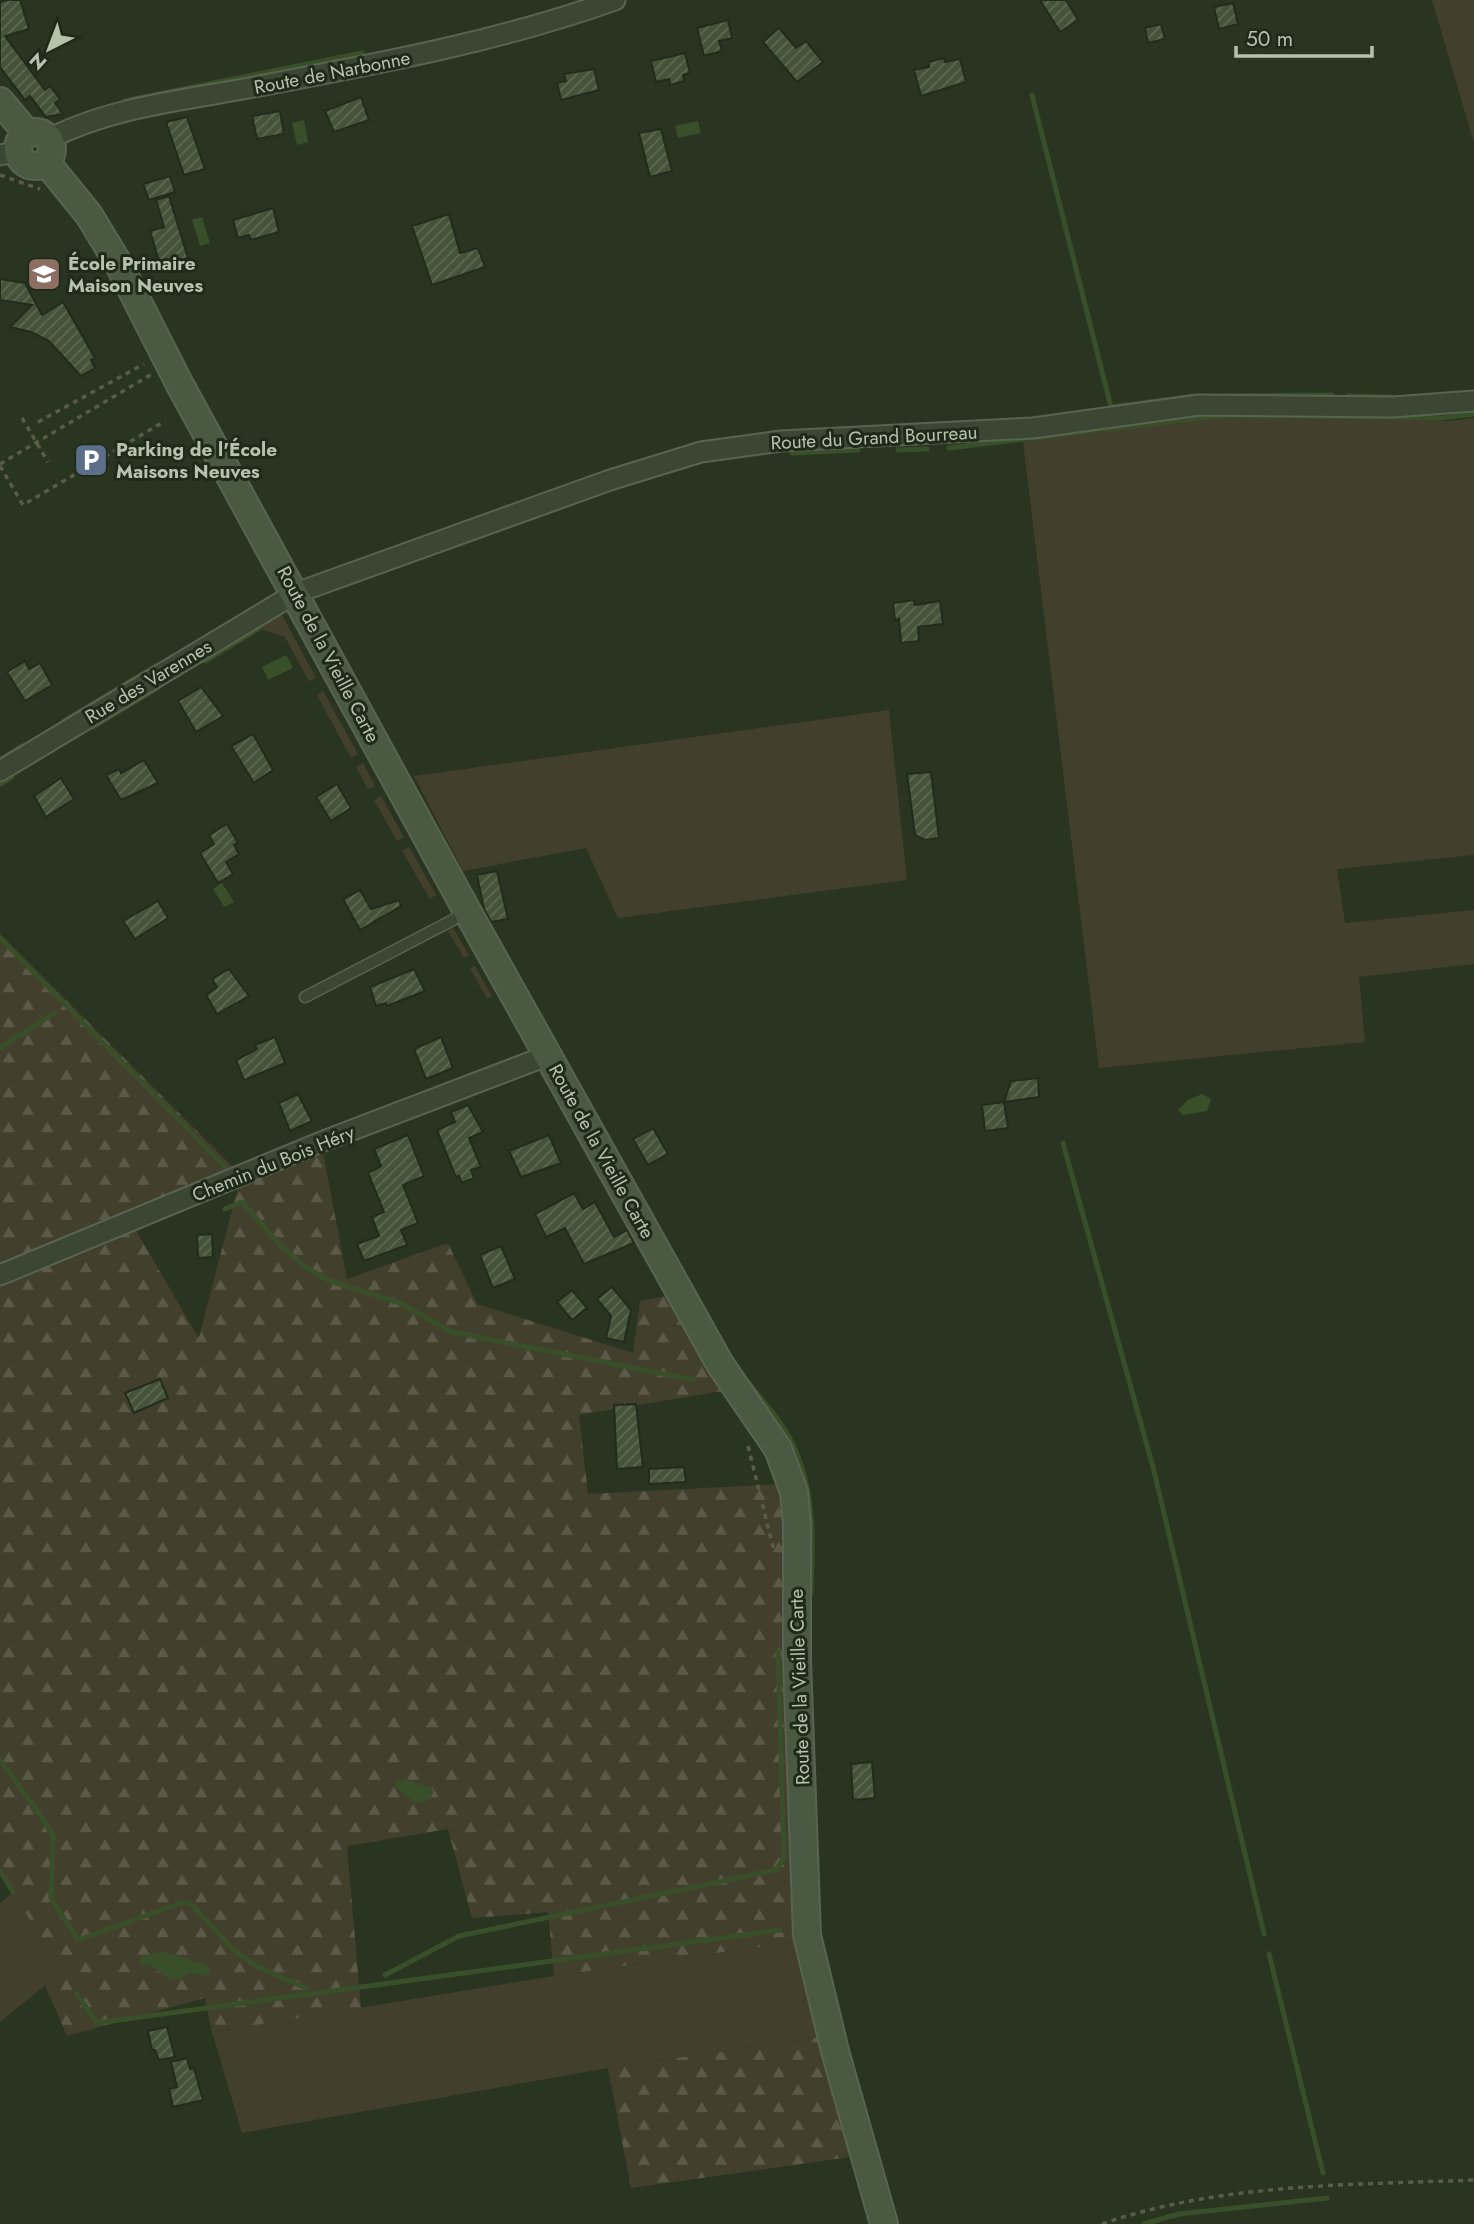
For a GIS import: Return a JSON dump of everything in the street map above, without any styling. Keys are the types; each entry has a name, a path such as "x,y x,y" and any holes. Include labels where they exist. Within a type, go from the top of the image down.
{"street":[{"name":"Route de Narbonne","path":"28,148 125,112 409,57 503,35 615,0"},
{"name":"Route de la Vieille Carte","path":"0,101 28,148 76,197 101,233 179,383 296,593 466,909 720,1364 765,1428 791,1479 797,1524 797,1660 807,1935 835,2051 884,2224"},
{"name":"Route du Grand Bourreau","path":"296,593 610,480 701,452 781,441 1033,428 1199,405 1393,407 1474,401"},
{"name":"Rue des Varennes","path":"0,771 296,593"},
{"name":"Chemin du Bois Héry","path":"0,1275 321,1142 549,1055"}],"lane":[{"path":"305,998 453,920 466,909"}],"path":[{"path":"0,175 41,189"},
{"path":"38,422 148,362 159,383"},
{"path":"154,373 0,465 23,505 165,421"},
{"path":"22,418 48,462"},
{"path":"745,1433 775,1553"},
{"path":"1102,2224 1209,2199 1353,2185 1474,2180"}],"green space":[{"path":"1432,0 1474,0 1474,143"},
{"path":"1213,413 1449,421 1474,418 1474,855 1337,869 1345,923 1474,910 1474,964 1359,977 1365,1042 1099,1068 1023,442 1147,420"},
{"path":"281,613 316,678 309,681 285,637 260,629 204,663 199,656"},
{"path":"323,691 358,754 351,758 317,695"},
{"path":"889,710 907,880 618,918 586,848 463,871 414,776"},
{"path":"363,763 375,786 368,789 356,767"},
{"path":"381,796 404,837 397,841 374,800"},
{"path":"409,847 436,895 430,899 402,851"},
{"path":"453,928 469,955 464,958 448,931"},
{"path":"0,934 241,1175 321,1142 347,1279 448,1243 477,1304 633,1353 640,1301 672,1295 723,1391 579,1415 588,1494 784,1484 788,1497 795,1942 554,1976 548,1912 472,1918 448,1829 347,1846 361,2008 212,2032 205,1998 67,2036 45,1985 63,1969 0,1875","holes":["241,1176 199,1337 131,1222"]},
{"path":"475,966 492,996 487,999 470,968"},
{"path":"13,1892 64,1970 0,2022 0,1903"},
{"path":"795,1942 820,2037 608,2068 242,2133 212,2032 554,1976"},
{"path":"820,2037 850,2157 631,2188 608,2068"}],"shaded area":[{"path":"304,120 308,142 297,145 292,123"},
{"path":"698,121 701,133 678,138 675,126"},
{"path":"202,217 210,243 200,246 192,220"},
{"path":"286,655 293,668 268,680 262,667"},
{"path":"222,883 234,902 224,907 213,889"},
{"path":"1202,1094 1211,1099 1207,1111 1183,1115 1178,1110 1188,1100"},
{"path":"404,1779 433,1789 433,1794 428,1801 416,1803 395,1787 396,1782"},
{"path":"165,1952 209,1966 211,1972 205,1976 190,1973 179,1980 169,1979 149,1964 140,1966 141,1956"}],"building":[{"path":"20,0 29,29 5,36 45,90 50,86 60,99 55,103 63,114 46,117 30,96 25,100 0,67 0,2"},
{"path":"1040,0 1066,0 1078,20 1060,32"},
{"path":"1233,3 1238,24 1219,29 1214,7"},
{"path":"728,20 732,38 719,41 722,51 704,56 697,28"},
{"path":"1161,24 1165,39 1148,43 1145,28"},
{"path":"779,28 796,48 806,41 823,62 797,82 763,42"},
{"path":"685,53 690,73 683,75 684,81 670,85 669,79 656,82 651,61"},
{"path":"944,58 945,62 960,59 966,82 921,96 914,70 929,67 928,62"},
{"path":"594,69 599,90 561,100 557,83 566,81 564,74"},
{"path":"361,97 369,120 334,132 325,111"},
{"path":"280,111 284,134 257,139 252,116"},
{"path":"187,117 205,169 184,175 166,122"},
{"path":"661,129 672,171 650,177 639,133"},
{"path":"170,176 175,192 149,200 143,184"},
{"path":"169,196 188,258 161,268 150,231 164,227 156,200"},
{"path":"273,208 279,232 251,240 249,235 238,238 233,220"},
{"path":"449,214 460,253 478,248 485,267 432,285 412,226"},
{"path":"0,279 25,283 42,315 63,302 95,358 91,360 95,368 81,376 49,341 31,332 10,327 32,305 0,300"},
{"path":"914,600 915,605 940,601 943,624 918,627 919,641 901,643 899,619 895,620 893,603"},
{"path":"25,661 29,669 40,663 52,685 25,701 7,672"},
{"path":"201,687 223,716 196,732 178,701"},
{"path":"253,734 273,770 254,783 231,746"},
{"path":"144,760 158,783 121,800 106,775 119,769 121,773"},
{"path":"931,772 939,838 925,840 915,835 907,774"},
{"path":"61,778 74,799 46,817 34,796"},
{"path":"337,784 351,808 331,821 316,797"},
{"path":"227,824 238,843 234,845 239,854 226,862 233,874 218,883 200,853 214,844 209,835"},
{"path":"497,871 508,919 491,922 484,909 477,875"},
{"path":"360,890 371,909 399,900 401,906 360,930 343,899"},
{"path":"158,901 168,918 135,939 123,921"},
{"path":"229,969 249,996 217,1014 206,995 217,987 212,979"},
{"path":"414,969 425,991 387,1006 386,1003 376,1006 370,987"},
{"path":"275,1037 285,1063 244,1080 236,1060 257,1049 255,1045"},
{"path":"441,1037 453,1068 426,1079 414,1049"},
{"path":"1038,1078 1039,1097 1004,1102 1011,1081"},
{"path":"298,1094 312,1121 290,1131 279,1103"},
{"path":"1004,1102 1008,1128 985,1131 982,1105"},
{"path":"468,1105 483,1132 469,1138 481,1167 471,1170 474,1178 462,1183 459,1176 456,1177 437,1130 455,1122 451,1112"},
{"path":"653,1128 668,1154 648,1165 633,1139"},
{"path":"408,1135 424,1176 403,1185 418,1223 401,1230 407,1245 364,1261 357,1244 379,1236 372,1217 384,1212 368,1173 381,1166 374,1149"},
{"path":"549,1135 561,1163 521,1177 509,1151"},
{"path":"574,1193 583,1209 595,1202 614,1237 627,1230 634,1243 584,1264 565,1228 546,1237 535,1214"},
{"path":"212,1234 213,1257 198,1258 197,1235"},
{"path":"501,1246 515,1279 493,1288 480,1255"},
{"path":"612,1287 631,1310 624,1342 606,1338 611,1316 597,1299"},
{"path":"572,1290 587,1308 572,1320 557,1302"},
{"path":"160,1379 168,1398 134,1413 125,1393"},
{"path":"636,1404 643,1467 617,1469 614,1405"},
{"path":"684,1467 686,1482 649,1484 649,1469"},
{"path":"872,1762 875,1798 853,1800 851,1764"},
{"path":"167,2027 175,2057 159,2060 155,2050 152,2050 148,2031"},
{"path":"187,2058 190,2069 194,2068 203,2100 173,2107 169,2089 177,2087 171,2062"}],"waterway":[{"path":"124,101 362,53"},
{"path":"1032,95 1111,407 1195,396"},
{"path":"1223,396 1332,395"},
{"path":"1348,396 1391,397"},
{"path":"1293,416 1442,418 1474,414"},
{"path":"949,448 1219,416 1276,416"},
{"path":"898,450 927,449"},
{"path":"792,453 858,450"},
{"path":"205,661 258,629"},
{"path":"64,721 156,666"},
{"path":"93,727 159,687"},
{"path":"0,760 22,746"},
{"path":"0,784 12,777"},
{"path":"0,938 231,1173"},
{"path":"0,1048 54,1013"},
{"path":"1063,1143 1153,1467 1264,1934"},
{"path":"225,1209 242,1202 282,1247 307,1268 330,1281 400,1303 452,1332 694,1380"},
{"path":"749,1383 791,1441 806,1482 812,1525 811,1593"},
{"path":"385,1975 459,1936 776,1870 784,1858 778,1651"},
{"path":"0,1760 53,1836 51,1898 78,1940 181,1903 190,1903 235,1951 256,1966 306,1988"},
{"path":"0,1871 13,1892"},
{"path":"76,1993 97,2023 780,1930"},
{"path":"1269,1954 1323,2173"},
{"path":"1144,2224 1179,2214 1327,2198"}],"place":[{"name":"École Primaire Maison Neuves","path":"44,274"},
{"name":"Parking de l'École Maisons Neuves","path":"91,460"}]}
